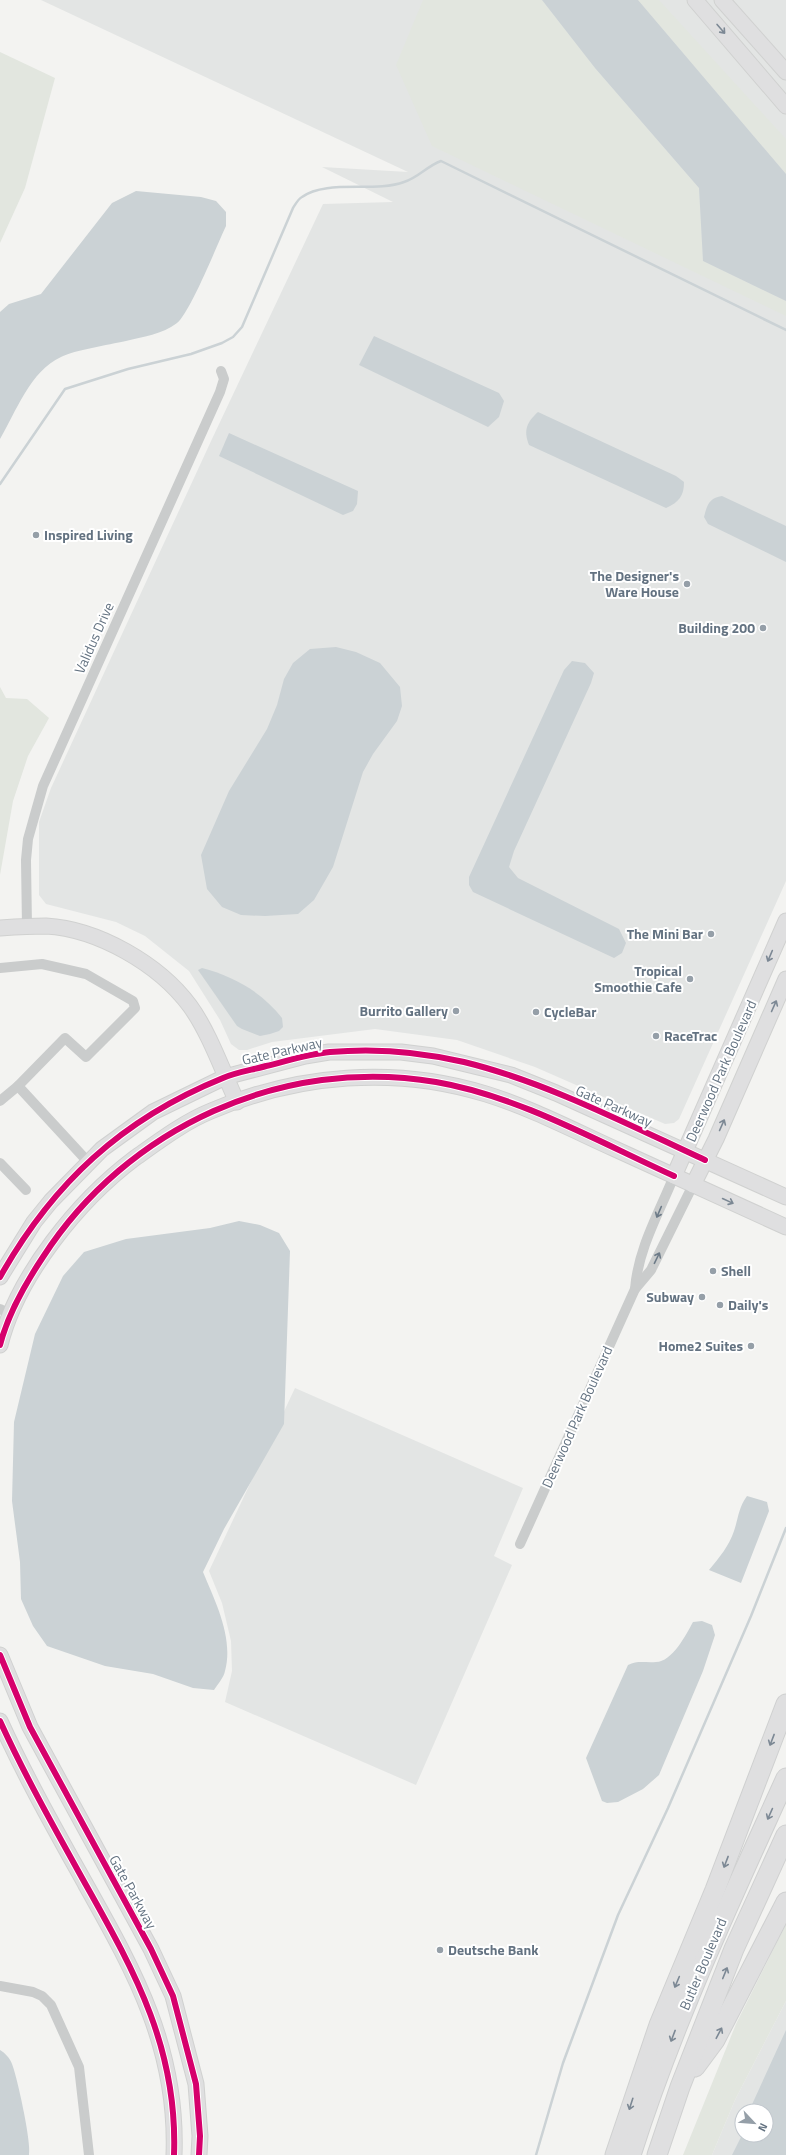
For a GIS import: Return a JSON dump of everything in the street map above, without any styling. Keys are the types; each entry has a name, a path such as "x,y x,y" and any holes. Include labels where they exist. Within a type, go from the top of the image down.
{"highway":[{"path":"615,2155 657,2031 715,1890 786,1704"},
{"name":"Butler Boulevard","path":"631,2155 653,2088 700,1968 786,1778"},
{"name":"Butler Boulevard","path":"657,2155 680,2087 734,1949 786,1835"},
{"path":"680,2087 715,2040 786,1902"}],"main road":[{"path":"695,0 786,106"},
{"path":"722,0 786,72"},
{"name":"Deerwood Park Boulevard","path":"674,1176 786,921"},
{"path":"0,928 46,926 83,933 124,950 158,973 190,1006 237,1102"},
{"name":"Deerwood Park Boulevard","path":"693,1185 786,979"},
{"path":"747,1010 748,1033 756,1046"},
{"name":"Gate Parkway","path":"0,1278 34,1222 51,1201 102,1150 152,1112 225,1077 305,1056 329,1052 401,1052 433,1056 511,1075 556,1093 786,1197"},
{"path":"0,1345 6,1311 66,1224 97,1189 154,1144 211,1111 276,1089 325,1080 374,1077 437,1082 476,1091 515,1104 786,1227"},
{"name":"Gate Parkway","path":"0,1655 30,1727 151,1949 173,1996 196,2084 200,2136 199,2155"},
{"path":"0,1721 22,1770 131,1967 151,2011 161,2043 170,2089 175,2130 174,2155"}],"street":[{"name":"Validus Drive","path":"27,927 26,860 32,825 43,786 220,392 224,379 220,371"},
{"path":"0,968 42,964 86,974 133,1001 135,1008 86,1057 65,1038 18,1086 0,1101"},
{"path":"18,1086 89,1163"},
{"path":"0,1163 26,1190"},
{"name":"Deerwood Park Boulevard","path":"635,1289 637,1270 642,1252 674,1176"},
{"name":"Deerwood Park Boulevard","path":"520,1544 635,1289 651,1270 693,1185"},
{"path":"0,1986 34,1992 42,1996 51,2005 79,2067 89,2155"}],"shaded area":[{"path":"41,0 786,0 786,881 679,1119 674,1123 665,1124 535,1067 457,1040 375,1029 272,1042 247,1050 239,1050 231,1044 220,1020 189,971 145,936 116,922 46,904 39,895 39,822 51,788 212,439 323,204 393,202 322,167 408,172"},
{"path":"423,0 542,0 595,68 699,188 703,261 786,301 786,316 432,146 396,65"},
{"path":"542,0 638,0 786,174 786,301 703,261 699,188 595,68"},
{"path":"638,0 659,0 786,139 786,174"},
{"path":"0,52 55,78 25,188 0,243"},
{"path":"136,191 201,197 216,201 226,212 226,226 189,306 177,323 165,330 126,341 67,354 50,363 32,382 0,439 0,312 9,304 41,294 112,203"},
{"path":"374,336 499,393 504,401 499,417 488,427 359,365"},
{"path":"538,412 676,476 684,482 682,495 677,501 666,508 529,445 526,435 527,427 531,419"},
{"path":"229,433 358,491 357,504 353,511 343,515 219,456"},
{"path":"722,496 786,526 786,562 708,524 704,517 709,503 714,498"},
{"path":"336,647 356,652 380,663 400,687 402,706 397,721 373,754 363,772 333,867 314,900 298,914 265,916 241,915 222,907 207,889 201,855 229,791 267,729 277,705 284,679 293,663 310,649"},
{"path":"572,661 585,663 594,673 591,683 514,851 509,867 518,878 619,929 626,943 622,953 614,958 473,892 469,885 469,877 564,670"},
{"path":"0,687 6,698 27,699 49,718 28,756 13,801 0,875"},
{"path":"202,968 236,980 256,993 282,1018 283,1027 279,1031 260,1036 237,1026 198,970"},
{"path":"239,1221 260,1225 279,1233 290,1251 284,1424 224,1529 203,1572 218,1607 227,1646 227,1658 224,1673 214,1690 193,1688 153,1674 105,1666 47,1646 33,1626 21,1599 20,1562 12,1501 14,1422 35,1334 63,1276 84,1252 126,1239 210,1228"},
{"path":"295,1388 523,1488 494,1556 512,1565 416,1785 225,1702 232,1671 231,1641 222,1603 209,1571"},
{"path":"747,1496 767,1502 769,1511 741,1583 709,1570 727,1547 734,1531 740,1509"},
{"path":"702,1621 712,1625 715,1635 703,1671 659,1775 643,1789 618,1802 607,1803 602,1801 586,1758 628,1665 638,1662 662,1661 668,1658 678,1647 693,1622"},
{"path":"786,1924 786,2001 735,2100 712,2155 683,2155 736,2024"},
{"path":"786,2001 786,2155 712,2155 735,2100"},
{"path":"786,2030 786,2155 732,2155 738,2143 774,2143 774,2103 753,2103"},
{"path":"0,2050 9,2058 14,2071 26,2125 29,2155 0,2155"}],"waterway":[{"path":"0,484 65,389 128,369 191,354 222,343 233,337 242,327 293,208 301,198 312,192 324,189 337,187 392,185 404,182 414,178 441,161 786,330"},
{"path":"536,2155 563,2063 618,1915 668,1808 751,1616 786,1528"}],"cycle path":[{"path":"0,1277 21,1243 43,1212 67,1184 122,1134 153,1113 187,1094 223,1078 322,1053 363,1050 414,1053 464,1062 526,1081 587,1105 705,1160"},
{"path":"0,1345 3,1333 18,1300 43,1257 78,1211 118,1171 164,1138 214,1111 267,1092 322,1080 379,1077 436,1082 467,1089 528,1109 674,1176"},
{"path":"0,1655 30,1727 151,1949 173,1996 196,2084 200,2136 199,2155"},
{"path":"0,1721 20,1763 121,1950 137,1982 150,2014 161,2047 169,2081 173,2117 174,2155"}],"place":[{"name":"Inspired Living","path":"36,535"},
{"name":"The Designer's Ware House","path":"687,584"},
{"name":"Building 200","path":"763,628"},
{"name":"The Mini Bar","path":"711,934"},
{"name":"Tropical Smoothie Cafe","path":"690,979"},
{"name":"Burrito Gallery","path":"456,1011"},
{"name":"CycleBar","path":"536,1012"},
{"name":"RaceTrac","path":"656,1036"},
{"name":"Shell","path":"713,1271"},
{"name":"Subway","path":"702,1297"},
{"name":"Daily's","path":"720,1305"},
{"name":"Home2 Suites","path":"751,1346"},
{"name":"Deutsche Bank","path":"440,1950"}]}
